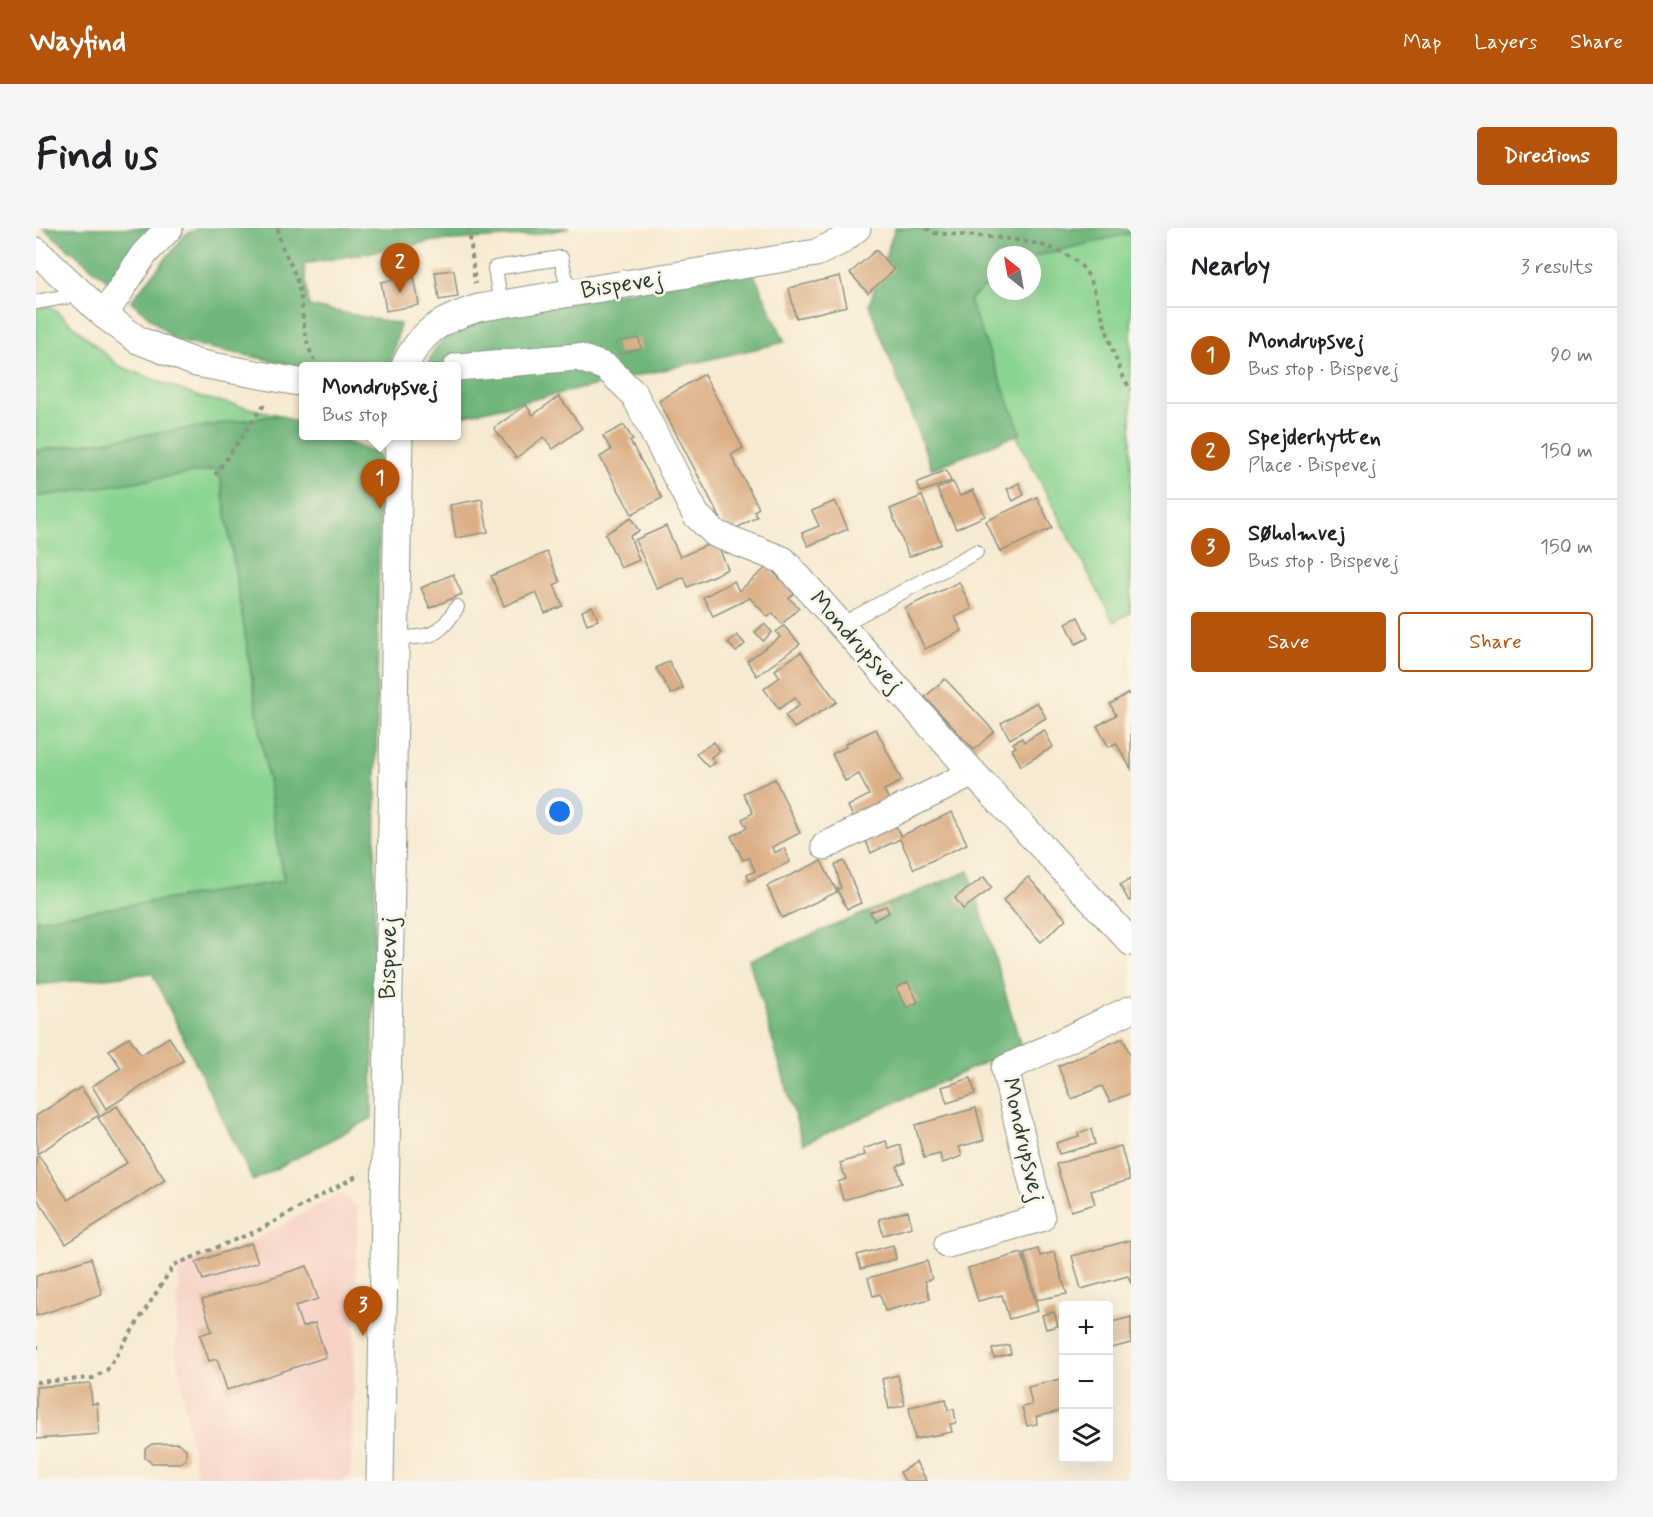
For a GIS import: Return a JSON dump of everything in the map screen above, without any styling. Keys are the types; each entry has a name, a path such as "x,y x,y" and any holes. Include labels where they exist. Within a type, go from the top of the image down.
{"street":[{"path":"104,315 144,254 169,228"},
{"name":"Bispevej","path":"407,362 412,349 428,332 446,319 478,308 816,253 841,241 856,228"},
{"path":"36,251 104,315 138,340 196,363 299,382"},
{"name":"Mondrupsvej","path":"461,367 577,357 606,367 633,394 696,515 716,534 783,560 973,773 1131,942"},
{"name":"Bispevej","path":"380,1481 399,440"},
{"path":"825,846 973,773"},
{"name":"Mondrupsvej","path":"948,1244 1041,1218 1005,1069 1131,1009"}],"lane":[{"path":"501,305 495,268 561,258 569,293"},
{"path":"36,302 82,294"},
{"path":"841,625 976,552"},
{"path":"395,638 422,637 445,628 457,607"}],"path":[{"path":"278,228 279,241 297,281 304,340 314,362"},
{"path":"926,228 933,233 1031,243 1070,255 1083,268 1094,290 1122,376 1131,390"},
{"path":"215,474 268,399"},
{"path":"36,1382 93,1378 107,1370 174,1265 259,1230 358,1175 384,1166"}],"shaded area":[{"path":"340,1193 358,1209 351,1474 344,1481 197,1481 176,1347 179,1267 255,1240"}],"green space":[{"path":"43,228 155,228 112,284"},
{"path":"198,228 570,228 526,236 434,241 304,264 309,306 400,324 391,362 299,362 299,366 176,341 131,301 186,234"},
{"path":"895,228 1131,228 1131,233 1041,255 1041,246 987,246 987,285 969,300 1021,433 932,469 869,305"},
{"path":"1131,233 1131,612 1114,622 1018,439 969,300 987,285 987,300 1041,300 1041,255"},
{"path":"752,270 785,342 461,416 461,362 429,362 430,357 448,336 483,316"},
{"path":"51,306 119,366 199,397 280,415 36,451 36,309"},
{"path":"280,415 299,423 299,440 341,440 380,455 372,1118 253,1181 152,973 36,985 36,920 284,881 219,469 36,497 36,451"},
{"path":"219,469 284,881 36,920 36,497"},
{"path":"969,871 1021,1046 803,1144 749,960"}],"building":[{"path":"876,250 894,270 868,293 850,273"},
{"path":"454,270 458,297 439,300 435,272"},
{"path":"414,276 419,305 386,311 381,282"},
{"path":"840,276 847,306 796,318 789,288"},
{"path":"639,338 641,349 618,354 616,342"},
{"path":"704,374 743,448 731,455 759,508 754,511 757,517 733,530 730,524 725,527 659,401"},
{"path":"559,396 582,428 553,449 544,437 516,458 494,428 526,405 533,415"},
{"path":"624,425 633,440 630,441 662,498 632,514 600,457 611,450 603,436"},
{"path":"946,470 951,481 921,492 917,483"},
{"path":"953,482 960,496 973,490 985,516 956,529 937,489"},
{"path":"1019,483 1024,495 1013,501 1007,489"},
{"path":"922,496 941,544 909,557 890,509"},
{"path":"1037,497 1052,528 1000,552 986,521"},
{"path":"482,499 488,532 456,538 450,505"},
{"path":"835,501 848,529 808,546 802,533 819,526 812,511"},
{"path":"631,518 639,531 630,536 639,560 621,568 605,534"},
{"path":"666,526 680,557 716,541 728,569 688,587 684,577 657,589 635,540"},
{"path":"547,552 560,582 554,585 563,606 545,613 536,592 504,606 491,576"},
{"path":"768,566 794,594 789,598 799,608 782,624 773,613 768,617 750,598 713,616 703,597 734,581 739,591"},
{"path":"453,574 462,594 430,608 421,588"},
{"path":"959,582 972,609 955,617 962,631 925,649 905,608"},
{"path":"592,606 598,620 587,624 582,611"},
{"path":"1078,617 1088,638 1076,644 1066,623"},
{"path":"764,624 772,632 763,641 755,632"},
{"path":"784,626 800,644 757,676 747,661 780,637 776,632"},
{"path":"737,635 745,644 736,652 728,643"},
{"path":"801,652 837,702 794,728 785,715 800,705 795,698 779,709 764,689 780,677 775,670"},
{"path":"669,661 683,688 671,694 656,668"},
{"path":"945,679 994,731 974,750 925,697"},
{"path":"1128,693 1131,698 1131,769 1116,743 1109,747 1097,726 1116,715 1110,704"},
{"path":"1037,702 1046,718 1010,739 1001,723"},
{"path":"876,729 902,781 884,790 890,801 854,819 848,806 869,795 859,774 845,781 832,754 846,747 845,744"},
{"path":"1044,730 1053,747 1021,766 1012,749 1016,747 1013,743 1022,738 1024,742"},
{"path":"714,742 720,751 711,757 715,763 708,767 696,754"},
{"path":"775,779 800,833 772,847 774,853 784,848 790,862 749,881 747,875 755,871 749,858 743,860 731,836 747,828 742,819 753,813 743,793"},
{"path":"952,812 967,844 914,869 900,839 871,853 865,839 895,824 901,836"},
{"path":"821,861 837,892 782,918 767,886"},
{"path":"844,861 861,903 847,909 837,889 841,888 835,865"},
{"path":"984,877 992,888 963,909 955,898"},
{"path":"1028,877 1066,919 1041,942 1003,900"},
{"path":"1131,879 1131,900 1129,901 1120,885"},
{"path":"886,906 889,913 874,920 870,912"},
{"path":"908,982 918,1002 907,1008 896,988"},
{"path":"129,1037 141,1055 169,1037 184,1060 106,1109 92,1086 121,1068 109,1050"},
{"path":"1123,1038 1131,1057 1131,1093 1110,1102 1102,1086 1072,1099 1058,1066"},
{"path":"971,1078 975,1094 947,1103 942,1087"},
{"path":"81,1087 99,1115 37,1154 36,1116"},
{"path":"117,1106 165,1180 66,1244 36,1197 36,1158 39,1156 68,1200 127,1163 98,1118"},
{"path":"976,1108 984,1140 959,1147 962,1156 949,1161 942,1163 940,1154 924,1158 915,1125"},
{"path":"1091,1129 1095,1144 1059,1154 1056,1143 1079,1136 1078,1133"},
{"path":"886,1141 889,1149 900,1145 905,1163 897,1166 902,1183 843,1200 838,1182 846,1179 840,1163 865,1155 863,1149"},
{"path":"1121,1146 1130,1180 1091,1191 1095,1204 1071,1211 1056,1164"},
{"path":"908,1211 912,1227 883,1235 879,1219"},
{"path":"1131,1240 1131,1284 1128,1276 1081,1289 1072,1256"},
{"path":"251,1243 258,1262 203,1280 196,1262"},
{"path":"893,1245 896,1259 861,1269 857,1255"},
{"path":"1038,1249 1040,1256 1054,1252 1067,1294 1037,1300 1024,1253"},
{"path":"1022,1253 1038,1311 1009,1319 1002,1295 978,1301 968,1268"},
{"path":"91,1258 102,1294 36,1316 36,1276"},
{"path":"927,1261 932,1279 925,1281 930,1299 885,1311 880,1294 873,1296 868,1278"},
{"path":"307,1266 318,1299 295,1306 302,1327 315,1323 326,1357 227,1390 217,1359 209,1361 200,1335 212,1331 202,1300"},
{"path":"1054,1312 1058,1326 1046,1329 1042,1315"},
{"path":"1131,1317 1131,1343 1113,1348 1113,1322"},
{"path":"1009,1345 1011,1354 994,1358 992,1349"},
{"path":"898,1375 905,1405 889,1409 882,1379"},
{"path":"1059,1379 1059,1411 1036,1417 1037,1424 1027,1426 1022,1407 1032,1405 1028,1387"},
{"path":"90,1383 92,1404 97,1403 99,1434 36,1439 36,1387"},
{"path":"946,1399 948,1410 954,1409 956,1423 950,1424 952,1432 915,1439 909,1407"},
{"path":"178,1443 186,1449 186,1459 180,1463 152,1463 145,1458 145,1449 152,1444"},
{"path":"916,1462 927,1481 905,1481 900,1472"}],"place":[{"name":"Spejderhytten","path":"400,293"},
{"name":"Mondrupsvej","path":"380,509"},
{"name":"Søholmvej","path":"363,1336"}]}
